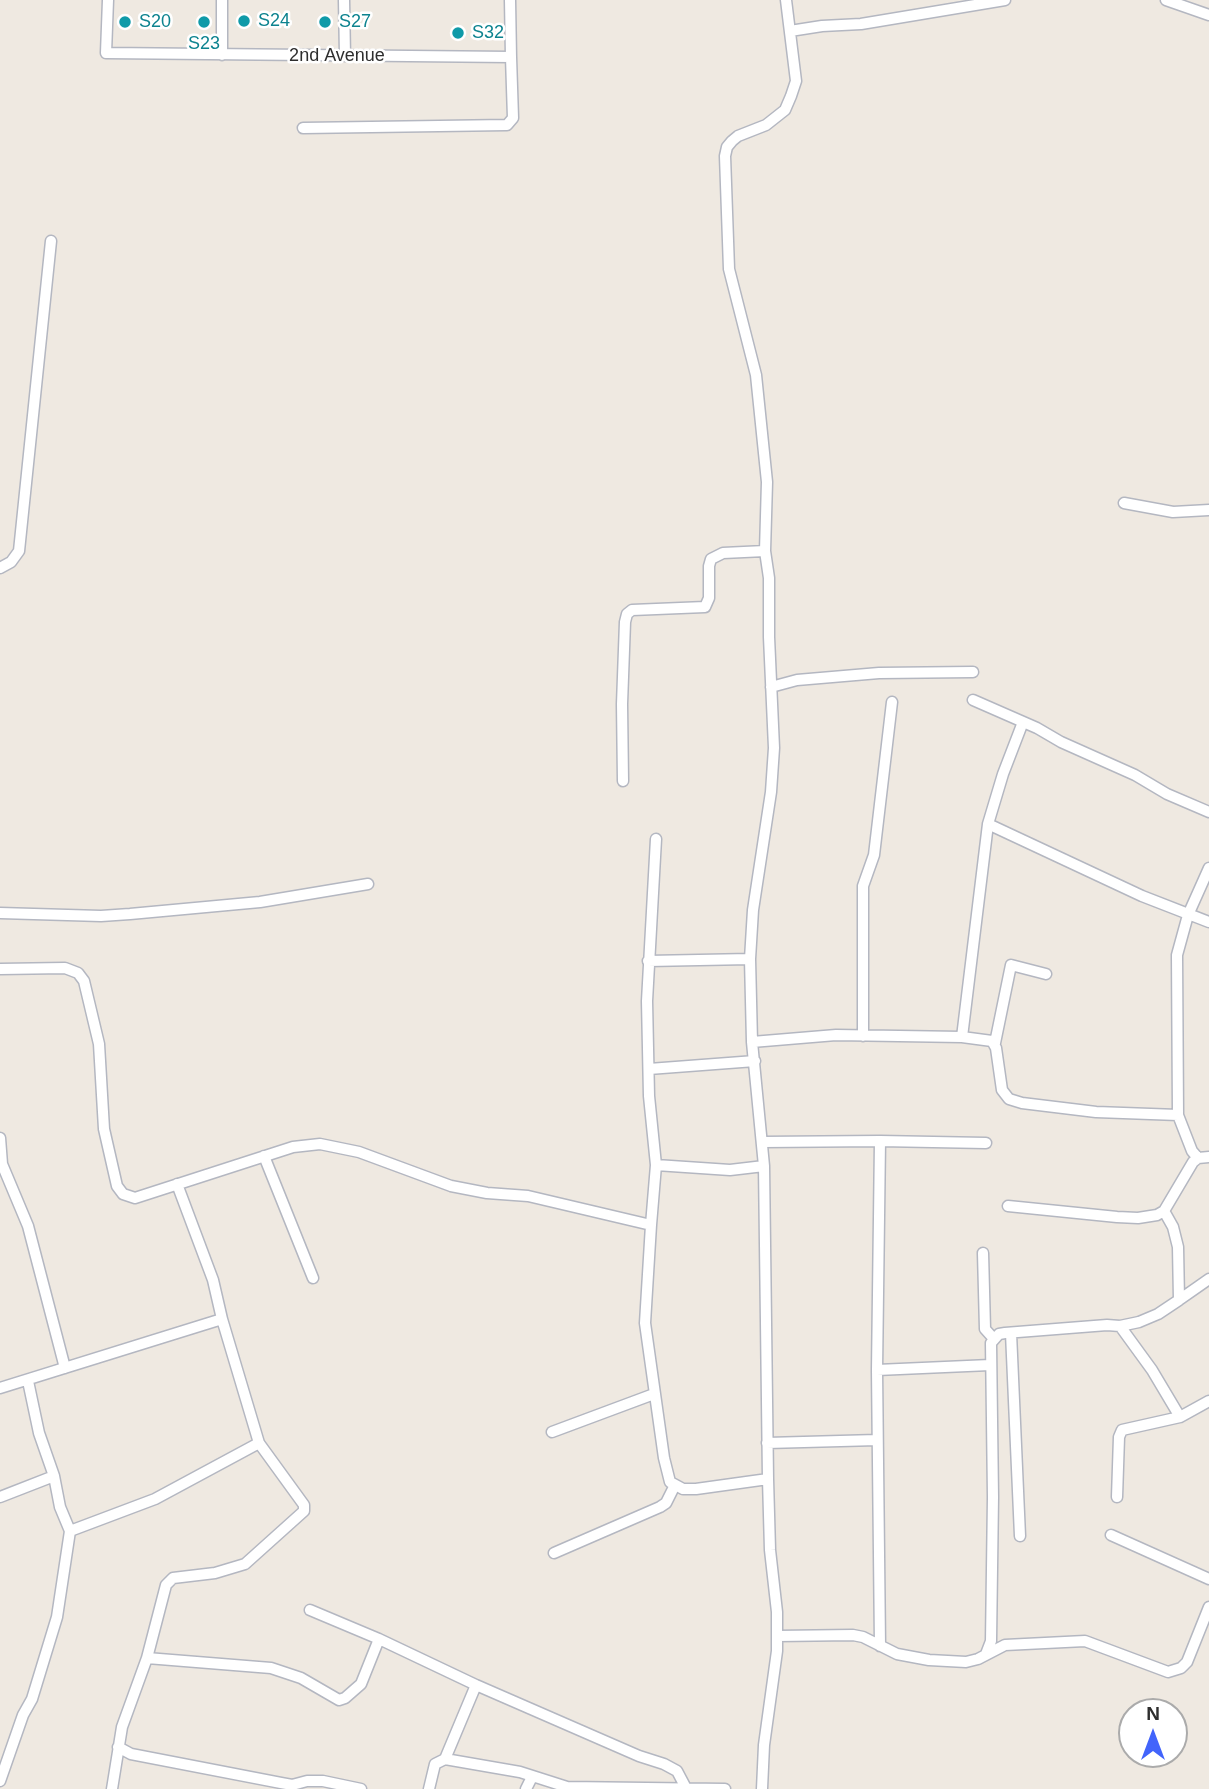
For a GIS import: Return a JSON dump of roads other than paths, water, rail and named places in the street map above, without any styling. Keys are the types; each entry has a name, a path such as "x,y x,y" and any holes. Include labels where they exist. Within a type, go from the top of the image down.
{"street":[{"name":"2nd Avenue","path":"108,0 106,53 511,57"},
{"path":"222,0 222,55"},
{"path":"344,0 345,56"},
{"path":"303,128 507,125 513,118 510,0"},
{"path":"762,1789 777,1612 770,1550 764,1166 752,1042 750,959 753,910 771,792 774,748 769,578 765,551 765,456 756,375 729,269 725,156 727,147 738,136 766,125 785,110 796,81 786,0"},
{"path":"790,31 861,24 1005,0"},
{"path":"1166,0 1209,15"},
{"path":"0,568 11,562 19,551 51,241"},
{"path":"1124,503 1173,512 1209,510"},
{"path":"623,781 622,704 627,614 632,610 705,607 709,598 709,566 712,559 723,553 765,551"},
{"path":"771,687 792,680 879,673 973,672"},
{"path":"973,700 1135,775 1167,794 1209,813"},
{"path":"863,1036 863,886 874,855 892,702"},
{"path":"962,1037 988,824 1023,722"},
{"path":"988,824 1077,867 1209,922"},
{"path":"656,839 648,961 649,1069 656,1165 645,1323 668,1477 682,1489 768,1479"},
{"path":"1204,1158 1192,1151 1178,1115 1177,955 1188,915 1209,868"},
{"path":"0,913 101,916 130,914 260,902 368,884"},
{"path":"648,961 750,959"},
{"path":"1046,974 1011,965 1008,970 995,1043 1002,1090 1009,1099 1096,1112 1178,1115"},
{"path":"0,969 65,968 78,973 84,981 99,1044 104,1129 117,1186 123,1194 135,1198 293,1147 320,1144 359,1152 451,1186 487,1193 528,1196 651,1225"},
{"path":"752,1042 836,1035 962,1037 995,1043"},
{"path":"649,1069 755,1061"},
{"path":"0,1138 2,1164 28,1226 65,1368"},
{"path":"763,1142 880,1140 986,1143"},
{"path":"880,1140 877,1370 880,1646"},
{"path":"264,1156 313,1278"},
{"path":"1008,1206 1138,1218 1157,1215 1164,1211 1193,1162 1204,1158"},
{"path":"656,1165 730,1170 764,1166"},
{"path":"112,1789 122,1727 147,1658 170,1579 215,1573 245,1564 304,1511 304,1505 259,1443 213,1280 177,1184"},
{"path":"1164,1211 1173,1227 1178,1247 1178,1300"},
{"path":"983,1253 985,1329 994,1339"},
{"path":"777,1636 853,1635 863,1637 897,1654 929,1660 966,1662 986,1654 995,1644 990,1365 990,1350 994,1339 999,1334 1119,1326 1149,1319 1209,1279"},
{"path":"0,1388 222,1319"},
{"path":"1119,1326 1152,1370 1181,1417"},
{"path":"1011,1333 1020,1536"},
{"path":"877,1370 990,1365"},
{"path":"0,1782 23,1715 32,1699 57,1617 70,1531 60,1507 28,1381"},
{"path":"552,1432 654,1394"},
{"path":"1117,1497 1119,1437 1122,1430 1181,1417 1209,1401"},
{"path":"767,1443 877,1440"},
{"path":"70,1531 156,1499 259,1443"},
{"path":"0,1497 54,1476"},
{"path":"554,1553 660,1507 666,1503 675,1485"},
{"path":"1111,1535 1209,1579"},
{"path":"995,1644 1085,1641 1161,1671 1176,1671 1187,1662 1209,1607"},
{"path":"310,1610 639,1756 672,1767 686,1788"},
{"path":"147,1658 271,1668 301,1678 339,1700 361,1684 379,1639"},
{"path":"445,1759 476,1685"},
{"path":"118,1747 131,1754 292,1785 323,1781 361,1789"},
{"path":"429,1789 435,1764 445,1759 479,1763 567,1787 725,1789"},
{"path":"526,1789 532,1777"}],"place":[{"name":"S24","path":"244,21"},
{"name":"S20","path":"125,22"},
{"name":"S23","path":"204,22"},
{"name":"S27","path":"325,22"},
{"name":"S32","path":"458,33"}]}
